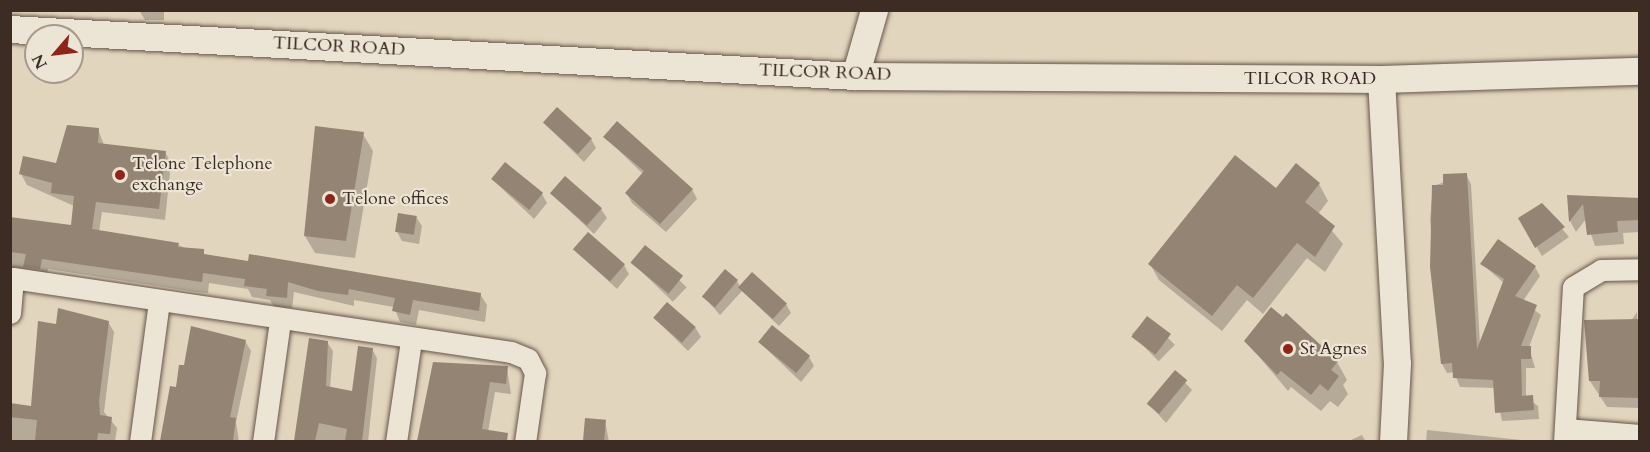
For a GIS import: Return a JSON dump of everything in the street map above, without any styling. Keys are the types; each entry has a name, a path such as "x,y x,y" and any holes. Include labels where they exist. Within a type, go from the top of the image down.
{"street":[{"path":"855,76 874,10"},
{"name":"TILCOR ROAD","path":"10,29 855,76 1381,79 1640,71"},
{"path":"1381,79 1397,363 1393,441"},
{"path":"1640,269 1601,270 1573,287 1564,435 1640,435"},
{"path":"10,313 13,278 528,359 535,373 525,441"},
{"path":"140,441 159,301"},
{"path":"262,441 280,321"},
{"path":"396,441 411,340"}],"building":[{"path":"557,107 592,138 578,154 543,123"},
{"path":"617,121 693,189 660,224 625,193 644,171 603,137"},
{"path":"67,125 99,128 98,143 166,151 159,209 96,202 92,229 179,243 178,247 204,249 204,254 248,261 249,254 481,293 479,311 413,300 410,315 392,311 395,298 349,289 348,295 318,291 288,282 287,298 266,296 267,289 244,286 245,279 203,273 202,282 42,259 40,269 23,267 26,254 10,252 10,217 71,225 74,196 51,193 52,183 19,174 23,156 56,163"},
{"name":"Telone offices","path":"315,126 364,132 346,241 304,236"},
{"path":"1235,155 1276,188 1296,163 1320,183 1305,202 1335,226 1315,257 1297,243 1253,298 1237,285 1212,316 1148,264"},
{"path":"505,162 543,193 529,210 491,179"},
{"path":"1467,173 1477,349 1504,279 1480,264 1498,239 1536,266 1515,296 1537,305 1521,346 1531,346 1531,359 1521,359 1522,396 1533,395 1534,410 1495,413 1493,380 1453,378 1452,363 1441,364 1430,267 1432,185 1443,185 1443,174"},
{"path":"565,176 602,208 587,226 550,193"},
{"path":"1567,195 1640,198 1640,220 1617,221 1618,232 1587,235 1583,204 1569,222"},
{"path":"1542,203 1565,227 1535,248 1518,218"},
{"path":"398,213 417,216 414,235 395,232"},
{"path":"588,232 625,264 610,282 573,249"},
{"path":"645,245 683,276 669,294 631,263"},
{"path":"725,269 738,280 715,308 702,297"},
{"path":"752,272 787,303 773,319 738,288"},
{"path":"667,302 696,327 682,343 653,318"},
{"name":"St Agnes","path":"1271,307 1283,317 1286,313 1338,361 1331,370 1339,376 1328,391 1320,384 1311,395 1281,371 1277,375 1244,341"},
{"path":"58,308 109,321 99,401 100,415 112,417 110,434 98,433 97,441 35,441 37,420 10,417 10,403 31,406 38,321 56,324"},
{"path":"1147,316 1171,334 1155,355 1131,337"},
{"path":"1640,319 1640,398 1599,397 1600,381 1589,381 1584,320"},
{"path":"772,325 810,356 796,373 758,342"},
{"path":"191,326 246,340 230,417 236,418 233,441 160,441 170,386 176,387 179,365 184,365"},
{"path":"309,338 328,341 326,386 352,391 358,346 373,348 362,441 345,441 347,429 319,423 315,441 294,441"},
{"path":"433,362 508,366 506,384 490,382 482,429 508,433 507,441 417,441"},
{"path":"1175,370 1187,380 1159,414 1147,404"},
{"path":"585,418 606,420 604,442 583,441"}],"place":[{"name":"Telone Telephone exchange","path":"120,175"},
{"name":"Telone offices","path":"330,199"},
{"name":"St Agnes","path":"1288,349"}]}
